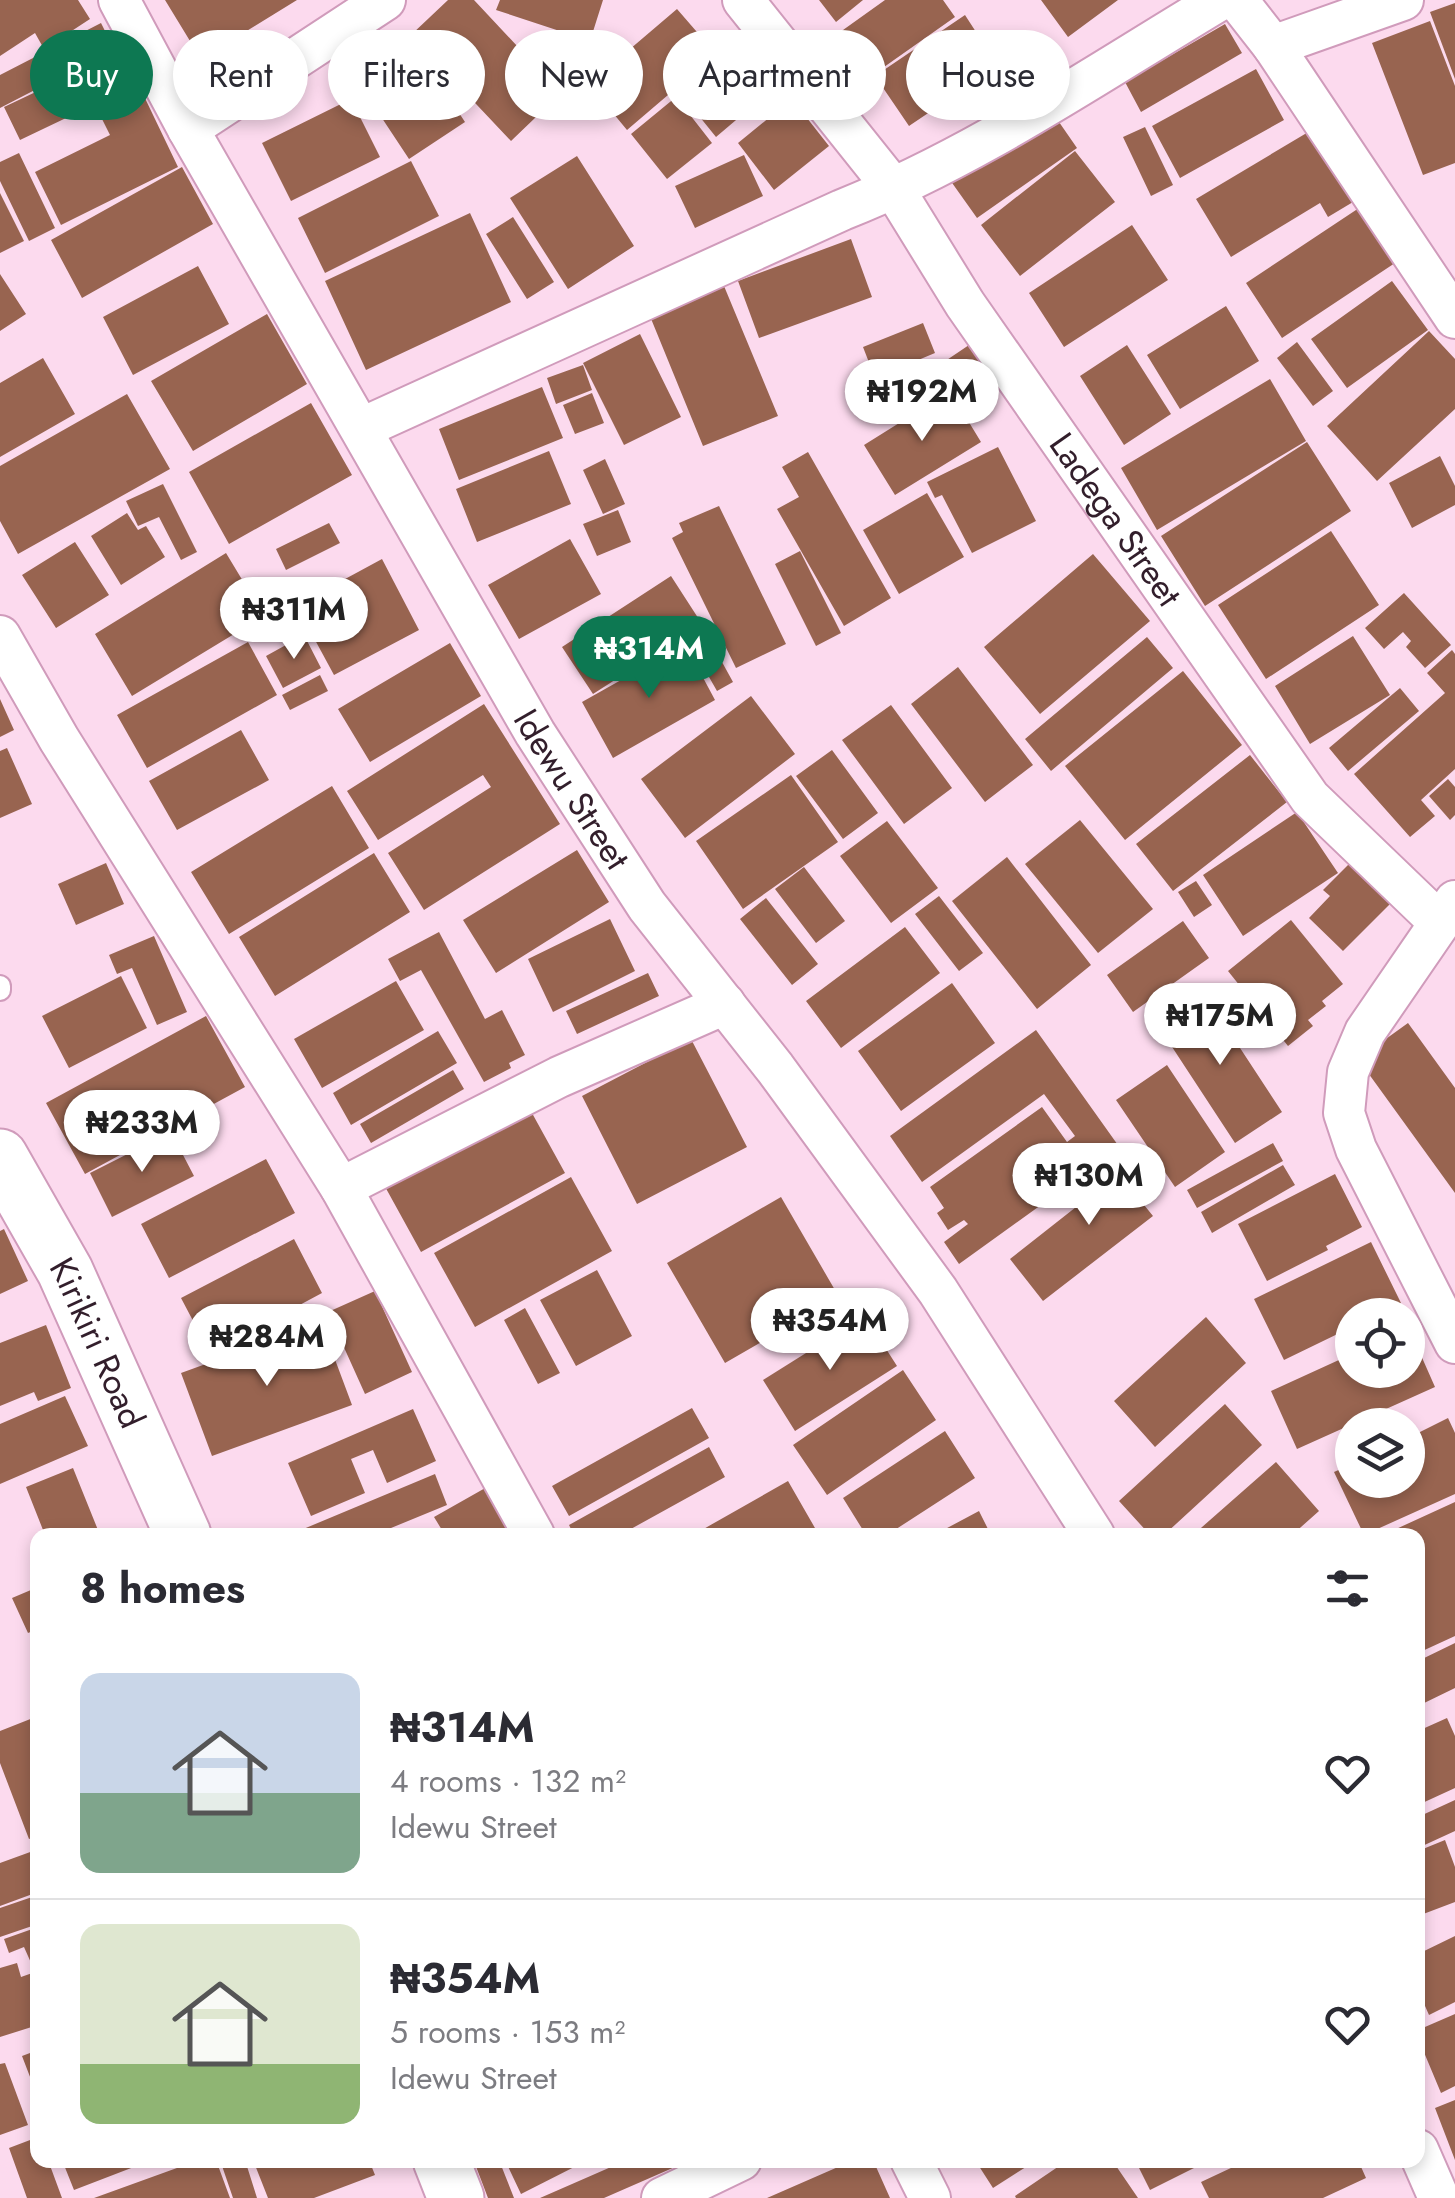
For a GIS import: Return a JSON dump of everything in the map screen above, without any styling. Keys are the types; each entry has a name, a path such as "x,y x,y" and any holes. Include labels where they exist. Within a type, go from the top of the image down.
{"main road":[{"name":"Kirikiri Road","path":"0,1157 65,1270 180,1528"},
{"path":"444,2168 456,2198"}],"street":[{"name":"Idewu Street","path":"119,0 188,129 535,733 648,906 938,1291 1090,1528"},
{"path":"188,129 385,0"},
{"name":"Ladega Street","path":"742,0 894,189 964,304 1310,798 1447,911"},
{"path":"362,428 894,189 966,153 1220,0"},
{"path":"1237,0 1455,318"},
{"path":"1272,46 1404,0"},
{"path":"0,636 69,756 341,1188 530,1528"},
{"path":"1447,911 1365,1032 1348,1072 1344,1113 1356,1149 1455,1343"},
{"path":"341,1188 559,1077 724,1004"},
{"path":"1425,2167 1438,2198"},
{"path":"662,2198 724,2168"},
{"path":"915,2168 930,2198"}],"building":[{"path":"0,0 78,0 90,19 73,30 30,30 30,36 0,56"},
{"path":"165,0 297,0 248,30 183,30"},
{"path":"448,0 474,0 505,33 505,120 533,120 511,141 485,113 485,30 416,30"},
{"path":"500,0 603,0 593,30 557,30 496,10"},
{"path":"819,0 863,0 836,22"},
{"path":"885,0 943,0 955,17 937,30 906,30 906,52 886,66 886,30 843,30"},
{"path":"1041,0 1118,0 1070,36 1070,30 1063,30"},
{"path":"1455,3 1455,79 1430,12"},
{"path":"677,9 695,30 663,30 663,99 643,116 643,38"},
{"path":"965,15 975,30 943,30"},
{"path":"1430,21 1455,86 1455,163 1423,175 1372,43"},
{"path":"1225,24 1242,53 1141,112 1125,82"},
{"path":"906,55 906,120 918,120 909,126 886,92 886,69"},
{"path":"30,60 30,92 0,108 0,75"},
{"path":"1256,69 1284,120 1180,178 1152,126"},
{"path":"30,95 30,120 62,120 20,140 4,107"},
{"path":"663,108 663,120 694,120 712,143 667,179 631,134"},
{"path":"328,110 328,120 362,120 380,157 291,201 262,143"},
{"path":"153,115 178,167 61,225 35,172 110,135 102,120 153,120"},
{"path":"383,120 464,120 465,122 409,159"},
{"path":"619,120 639,120 627,130"},
{"path":"702,120 736,120 716,137"},
{"path":"766,120 809,120 829,146 774,190 738,143"},
{"path":"1035,120 1058,120 1077,148 977,218 950,180"},
{"path":"1145,127 1173,185 1151,196 1123,137"},
{"path":"1310,131 1353,202 1328,217 1320,203 1231,257 1196,199"},
{"path":"1075,151 1115,202 1020,276 981,225"},
{"path":"19,153 55,228 29,241 0,181 0,162"},
{"path":"744,155 763,196 695,228 675,186"},
{"path":"577,156 634,246 568,289 510,198"},
{"path":"411,161 439,216 325,273 298,218"},
{"path":"182,167 213,224 82,298 51,240"},
{"path":"0,193 24,241 0,253"},
{"path":"1359,208 1395,263 1282,338 1246,283"},
{"path":"470,213 511,302 366,370 325,281"},
{"path":"513,217 554,282 527,299 486,234"},
{"path":"1132,225 1168,280 1064,347 1029,293"},
{"path":"851,239 872,297 759,338 738,281"},
{"path":"198,266 229,324 133,375 103,317"},
{"path":"0,274 26,314 0,331"},
{"path":"719,274 778,416 703,446 645,304"},
{"path":"1392,281 1428,330 1347,388 1311,339"},
{"path":"1226,306 1259,361 1180,409 1147,355"},
{"path":"267,314 307,384 193,451 151,381"},
{"path":"923,323 935,353 875,378 863,347"},
{"path":"1429,331 1455,359 1455,409 1377,481 1327,426"},
{"path":"640,334 681,417 624,445 583,363"},
{"path":"1297,342 1333,391 1313,406 1277,358"},
{"path":"969,345 989,377 952,400 932,370"},
{"path":"1127,345 1171,414 1124,445 1080,376"},
{"path":"43,358 75,414 0,457 0,383"},
{"path":"583,365 592,390 556,404 547,378"},
{"path":"1270,379 1306,441 1157,530 1121,468"},
{"path":"542,387 563,438 459,480 439,429"},
{"path":"592,393 604,423 575,434 563,405"},
{"path":"127,394 170,469 18,554 0,521 0,466"},
{"path":"944,395 950,405 956,401 981,442 895,495 864,445"},
{"path":"311,403 352,475 229,544 189,472"},
{"path":"1307,442 1351,511 1205,606 1161,536"},
{"path":"998,447 1036,521 972,553 942,495 935,498 927,482"},
{"path":"549,451 571,504 477,542 456,489"},
{"path":"808,452 891,598 844,626 777,509 799,497 782,467"},
{"path":"1440,456 1455,486 1455,505 1412,528 1389,483"},
{"path":"605,459 625,504 603,514 583,470"},
{"path":"163,484 197,552 181,560 159,517 138,526 126,501"},
{"path":"927,493 964,557 899,594 863,530"},
{"path":"719,506 786,644 736,668 672,538 683,532 679,523"},
{"path":"618,510 631,542 597,556 583,524"},
{"path":"127,513 138,530 146,526 165,557 121,585 91,536"},
{"path":"329,523 340,543 286,570 276,549"},
{"path":"1331,531 1379,605 1266,679 1218,605"},
{"path":"570,539 601,594 519,639 488,585"},
{"path":"75,542 109,595 56,628 22,575"},
{"path":"800,551 841,633 816,646 775,564"},
{"path":"226,553 264,616 132,696 95,634"},
{"path":"1093,554 1150,621 1040,714 984,647"},
{"path":"382,559 419,630 334,675 308,627 346,607 334,585"},
{"path":"671,576 702,624 593,694 562,647"},
{"path":"1404,593 1451,645 1425,668 1406,647 1411,641 1403,632 1384,649 1365,628"},
{"path":"706,633 733,682 717,691 689,642"},
{"path":"304,635 321,668 283,688 266,656"},
{"path":"1353,636 1390,695 1310,744 1275,686"},
{"path":"1147,637 1173,668 1051,771 1025,739"},
{"path":"248,642 277,695 147,768 117,715"},
{"path":"450,643 481,696 370,762 338,709"},
{"path":"685,644 715,700 613,758 582,702"},
{"path":"1452,650 1455,769 1421,800 1435,816 1410,837 1354,774 1445,693 1427,673"},
{"path":"958,667 1033,765 985,802 911,704"},
{"path":"1183,671 1242,745 1125,840 1065,766"},
{"path":"320,675 328,691 290,710 282,695"},
{"path":"1400,688 1419,711 1348,771 1329,748"},
{"path":"751,696 795,754 685,838 641,779"},
{"path":"0,699 14,730 0,737"},
{"path":"484,704 560,824 424,910 388,853 491,787 483,775 378,840 347,791"},
{"path":"891,705 952,788 904,824 842,740"},
{"path":"241,730 269,780 177,830 149,781"},
{"path":"7,748 32,804 0,818 0,751"},
{"path":"832,750 878,813 843,839 796,776"},
{"path":"1250,755 1287,802 1173,891 1136,844"},
{"path":"791,775 838,842 743,909 696,841"},
{"path":"1448,779 1455,787 1455,815 1450,820 1429,796"},
{"path":"332,786 369,848 229,934 191,872"},
{"path":"1297,812 1338,873 1243,936 1203,875"},
{"path":"1080,820 1153,909 1098,953 1025,864"},
{"path":"887,821 938,888 891,923 840,856"},
{"path":"577,850 609,902 496,973 463,920"},
{"path":"374,853 410,912 275,996 239,937"},
{"path":"1007,857 1091,965 1037,1009 952,901"},
{"path":"1355,858 1395,899 1343,951 1309,918 1330,896 1323,890"},
{"path":"106,863 124,904 76,925 58,884"},
{"path":"804,867 845,921 816,943 775,889"},
{"path":"1196,881 1212,905 1194,917 1178,892"},
{"path":"939,896 983,953 959,971 915,914"},
{"path":"766,898 818,964 792,985 740,919"},
{"path":"610,919 635,971 553,1012 528,959"},
{"path":"1291,920 1343,984 1322,1001 1326,1006 1308,1020 1313,1026 1288,1046 1228,971"},
{"path":"1183,921 1209,958 1133,1012 1107,975"},
{"path":"905,927 940,973 841,1048 806,1001"},
{"path":"439,932 485,1019 502,1010 525,1055 509,1063 511,1068 484,1082 421,970 400,981 388,959"},
{"path":"154,936 187,1012 157,1025 132,968 117,974 109,955"},
{"path":"648,973 659,996 577,1034 566,1011"},
{"path":"121,976 147,1028 69,1068 42,1016"},
{"path":"396,981 424,1030 322,1088 294,1039"},
{"path":"952,983 995,1043 901,1111 858,1051"},
{"path":"1204,993 1282,1112 1235,1143 1157,1024"},
{"path":"206,1016 245,1087 85,1174 46,1103"},
{"path":"1408,1023 1455,1088 1455,1193 1358,1059"},
{"path":"1036,1030 1120,1148 959,1264 944,1242 968,1224 964,1220 948,1230 937,1213 944,1208 930,1187 1042,1107 1067,1142 1075,1136 1044,1094 922,1182 890,1136"},
{"path":"438,1031 457,1063 351,1125 333,1093"},
{"path":"691,1039 747,1147 637,1204 582,1096"},
{"path":"1167,1065 1225,1152 1175,1187 1116,1100"},
{"path":"453,1070 464,1089 371,1143 360,1124"},
{"path":"527,1104 565,1173 421,1252 383,1183"},
{"path":"171,1132 194,1176 112,1217 90,1173"},
{"path":"1273,1143 1283,1161 1197,1208 1187,1190"},
{"path":"1137,1146 1160,1176 1136,1195 1153,1216 1043,1301 1010,1259 1118,1174 1111,1166"},
{"path":"266,1159 295,1213 169,1278 141,1224"},
{"path":"1283,1165 1295,1185 1212,1233 1201,1212"},
{"path":"1335,1174 1362,1227 1326,1246 1328,1250 1267,1281 1238,1224"},
{"path":"571,1177 612,1251 475,1327 434,1253"},
{"path":"781,1197 839,1297 725,1363 667,1263"},
{"path":"4,1229 28,1281 0,1294 0,1231"},
{"path":"294,1239 322,1293 210,1353 181,1298"},
{"path":"1371,1242 1399,1298 1335,1298 1335,1335 1284,1360 1254,1299"},
{"path":"597,1270 632,1336 576,1366 540,1300"},
{"path":"375,1291 412,1372 365,1394 328,1312"},
{"path":"525,1308 560,1373 538,1384 504,1320"},
{"path":"865,1316 897,1366 795,1431 763,1380"},
{"path":"1206,1317 1246,1363 1155,1447 1114,1401"},
{"path":"321,1322 352,1405 212,1456 181,1373"},
{"path":"46,1325 71,1388 38,1401 34,1392 0,1406 0,1343"},
{"path":"1335,1362 1335,1388 1425,1388 1425,1364 1435,1387 1388,1408 1335,1408 1335,1432 1297,1449 1271,1391"},
{"path":"903,1370 936,1420 827,1495 793,1445"},
{"path":"65,1396 88,1446 0,1484 0,1424"},
{"path":"1225,1404 1262,1445 1172,1528 1144,1528 1119,1501"},
{"path":"692,1408 709,1438 569,1516 552,1486"},
{"path":"413,1409 436,1461 387,1483 373,1450 351,1459 365,1493 311,1516 288,1463"},
{"path":"1448,1418 1455,1433 1455,1494 1380,1528 1361,1528 1346,1498 1425,1498 1425,1430"},
{"path":"945,1431 975,1478 898,1528 862,1528 843,1498"},
{"path":"709,1447 725,1477 633,1528 569,1525"},
{"path":"1276,1462 1319,1511 1300,1528 1201,1528"},
{"path":"73,1468 97,1528 42,1528 26,1487"},
{"path":"435,1474 447,1505 391,1528 306,1528"},
{"path":"788,1481 815,1528 705,1528"},
{"path":"487,1487 510,1528 441,1528 434,1517"},
{"path":"1455,1502 1455,1636 1425,1650 1425,1528 1398,1528"},
{"path":"979,1511 988,1528 947,1528"},
{"path":"30,1590 30,1632 28,1633 12,1598"},
{"path":"1455,1643 1455,1688 1425,1703 1425,1658"},
{"path":"1447,1718 1455,1736 1455,1788 1425,1802 1425,1728"},
{"path":"30,1719 29,1839 0,1763 0,1731"},
{"path":"1455,1800 1455,1831 1425,1845 1425,1814"},
{"path":"1445,1840 1455,1867 1455,1902 1425,1913 1425,1848"},
{"path":"30,1852 30,1895 0,1906 0,1863"},
{"path":"30,1898 30,1927 0,1937 0,1908"},
{"path":"30,1930 30,1960 24,1947 9,1953 4,1939"},
{"path":"1455,1936 1455,2002 1429,2015 1425,2006 1425,1951"},
{"path":"17,1963 21,1977 30,1974 30,2028 0,2037 0,1968"},
{"path":"1455,2014 1455,2086 1441,2093 1425,2055 1425,2027"},
{"path":"30,2053 30,2077 22,2056"},
{"path":"5,2063 28,2125 0,2135 0,2064"},
{"path":"1455,2100 1455,2160 1435,2108"},
{"path":"30,2140 30,2168 51,2168 62,2198 27,2198 9,2148"},
{"path":"65,2168 131,2168 74,2190"},
{"path":"177,2168 219,2168 230,2198 94,2198"},
{"path":"223,2168 248,2168 257,2198 233,2198"},
{"path":"256,2168 372,2168 375,2175 314,2198 268,2198"},
{"path":"477,2168 502,2168 514,2198 488,2198"},
{"path":"509,2168 572,2168 521,2194"},
{"path":"609,2168 673,2168 604,2198 540,2198"},
{"path":"836,2168 877,2168 890,2198 767,2198"},
{"path":"980,2168 1024,2168 993,2188"},
{"path":"1056,2168 1117,2168 1138,2198 1016,2198"},
{"path":"1139,2168 1194,2168 1150,2190"},
{"path":"1231,2168 1362,2168 1366,2178 1323,2198 1209,2198 1201,2182"}]}
